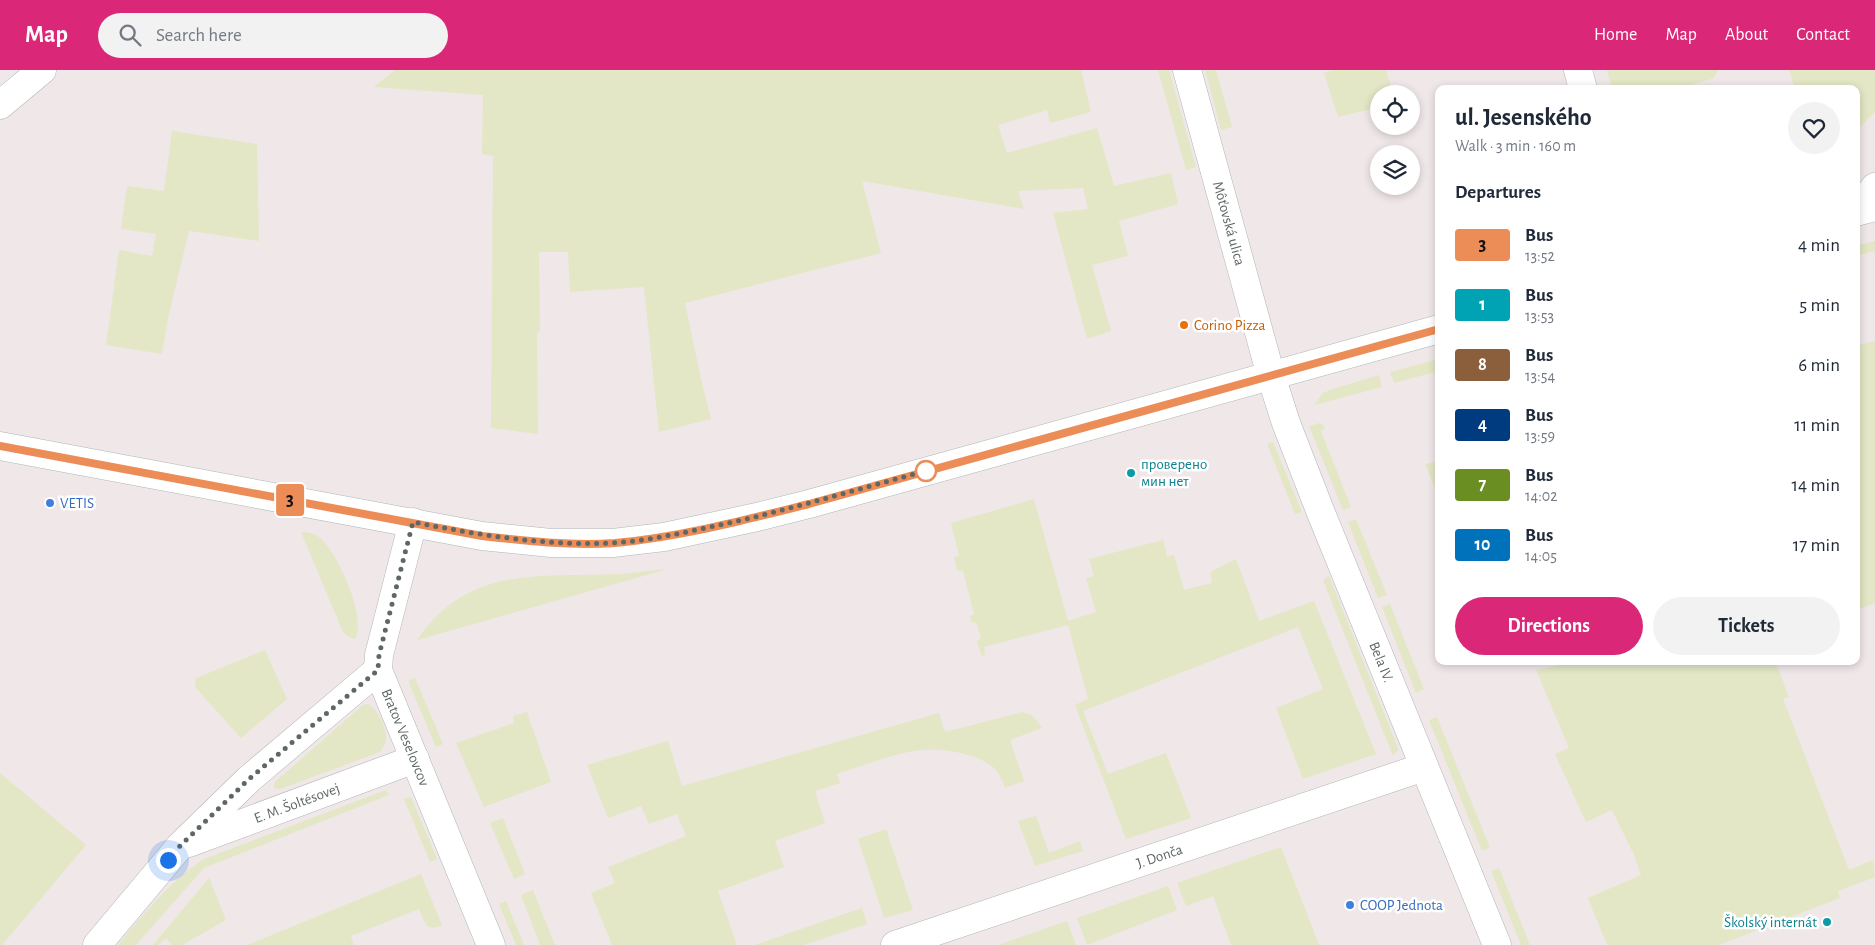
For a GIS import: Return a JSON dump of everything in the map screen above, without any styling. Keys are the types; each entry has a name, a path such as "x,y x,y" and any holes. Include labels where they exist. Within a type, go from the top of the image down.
{"street":[{"path":"0,105 42,70"},
{"name":"Môťovská ulica","path":"1187,70 1271,376"},
{"path":"1578,70 1582,85"},
{"path":"1860,207 1875,187"},
{"path":"1860,211 1875,207"},
{"path":"0,446 482,536 551,543 613,543 664,537 809,504 1435,330"},
{"name":"Bela IV.","path":"1271,376 1286,423 1321,513 1497,945"},
{"name":"Bratov Veselovcov","path":"413,522 379,655 378,670 491,945"},
{"path":"98,945 180,846 249,779 378,670"},
{"name":"E. M. Šoltésovej","path":"180,846 415,759"},
{"name":"J. Donča","path":"895,945 1424,768"}],"green space":[{"path":"395,70 1081,70 1091,112 1050,123 1047,110 998,125 1007,153 1097,128 1114,186 1171,173 1178,204 1119,221 1128,256 1092,265 1111,331 1087,339 1053,213 1088,209 1083,188 1018,191 1024,209 862,181 881,253 685,303 711,419 659,432 644,287 570,292 568,252 539,252 540,331 537,332 538,434 491,428 493,156 482,154 483,95 374,87"},
{"path":"1158,70 1169,70 1196,167 1186,170"},
{"path":"1205,70 1216,70 1232,127 1221,130"},
{"path":"1333,70 1386,70 1390,85 1370,85 1370,109 1338,117 1324,73"},
{"path":"1607,70 1718,70 1714,78 1690,85 1611,85"},
{"path":"1789,70 1875,70 1875,112 1860,127 1860,85 1794,85"},
{"path":"172,131 257,144 259,241 189,231 168,318 162,354 106,345 119,250 152,256 156,234 121,229 127,186 164,191"},
{"path":"1875,241 1875,251 1860,255 1860,245"},
{"path":"1875,341 1875,603 1860,609 1860,345"},
{"path":"1435,360 1435,372 1394,383 1390,372"},
{"path":"1379,375 1382,387 1314,405 1323,393"},
{"path":"1320,423 1325,428 1321,431 1351,507 1343,510 1309,426"},
{"path":"1273,442 1302,512 1295,514 1267,444"},
{"path":"1435,462 1435,488 1425,464"},
{"path":"1034,499 1068,621 1096,612 1086,578 1094,576 1089,559 1163,540 1167,556 1174,555 1184,590 1212,583 1210,572 1236,559 1259,621 1314,601 1376,754 1303,779 1276,708 1323,689 1298,627 1083,711 1108,774 1166,753 1191,818 1126,839 1075,705 1088,699 1068,625 984,647 985,655 982,656 977,642 981,638 976,622 972,623 970,616 974,614 963,571 957,571 954,557 959,556 951,523"},
{"path":"1356,519 1387,595 1378,598 1348,522"},
{"path":"301,532 319,537 342,570 349,586 357,617 358,629 355,639 343,632"},
{"path":"668,569 417,640 437,616 459,598 483,587 508,580 534,577 619,574"},
{"path":"1329,576 1398,748 1398,751 1393,756 1323,580"},
{"path":"1390,604 1424,689 1416,693 1382,607"},
{"path":"265,650 287,699 241,738 195,687 196,678"},
{"path":"1562,665 1777,665 1789,697 1783,699 1849,870 1873,860 1875,877 1838,891 1840,898 1719,945 1607,945 1588,898 1641,875 1634,855 1612,810 1586,822 1555,754 1569,748 1536,670"},
{"path":"415,678 443,744 436,747 408,681"},
{"path":"368,704 379,715 384,726 386,741 380,752 280,789 274,788 276,781 363,705"},
{"path":"527,712 551,782 484,807 456,743 514,723 513,716"},
{"path":"1023,712 1033,716 1042,728 1010,740 1024,781 1005,788 994,768 975,757 951,751 926,750 896,755 837,774 840,783 815,791 825,823 775,841 784,867 718,891 737,945 612,945 591,893 615,883 608,867 686,836 677,814 649,824 641,806 608,818 587,765 668,741 682,786 939,713 945,732"},
{"path":"1437,717 1490,848 1482,851 1429,720"},
{"path":"0,773 86,845 2,945 0,945"},
{"path":"386,790 389,795 204,868 136,945 118,945 180,877 204,859"},
{"path":"411,797 437,859 430,862 404,799"},
{"path":"1036,816 1049,853 1080,841 1083,851 1035,866 1018,821"},
{"path":"503,818 525,874 514,879 490,823"},
{"path":"886,829 913,910 884,918 858,839"},
{"path":"1281,847 1319,945 1231,945 1213,896 1186,906 1177,883"},
{"path":"1499,868 1530,945 1521,945 1491,871"},
{"path":"421,874 442,925 429,927 419,909 351,936 354,945 247,945"},
{"path":"209,878 226,920 182,945 172,945 166,938 158,945 153,945"},
{"path":"1168,886 1177,910 1087,945 1077,918"},
{"path":"533,890 555,945 540,945 521,895"},
{"path":"506,901 524,945 516,945 499,904"},
{"path":"862,908 867,924 804,945 755,945"},
{"path":"1067,921 1076,945 998,945"}],"bus line":[{"name":"3","path":"0,446 482,536 551,543 613,543 664,537 809,504 1435,330"}],"place":[{"name":"Corino Pizza","path":"1184,325"},
{"name":"проверено мин нет","path":"1131,473"},
{"name":"VETIS","path":"50,503"},
{"name":"COOP Jednota","path":"1350,905"},
{"name":"Školský internát","path":"1827,922"}],"route":[{"path":"168,860 249,779 378,670 379,655 413,522 482,536 534,542 613,543 664,537 757,517 926,471"}]}
